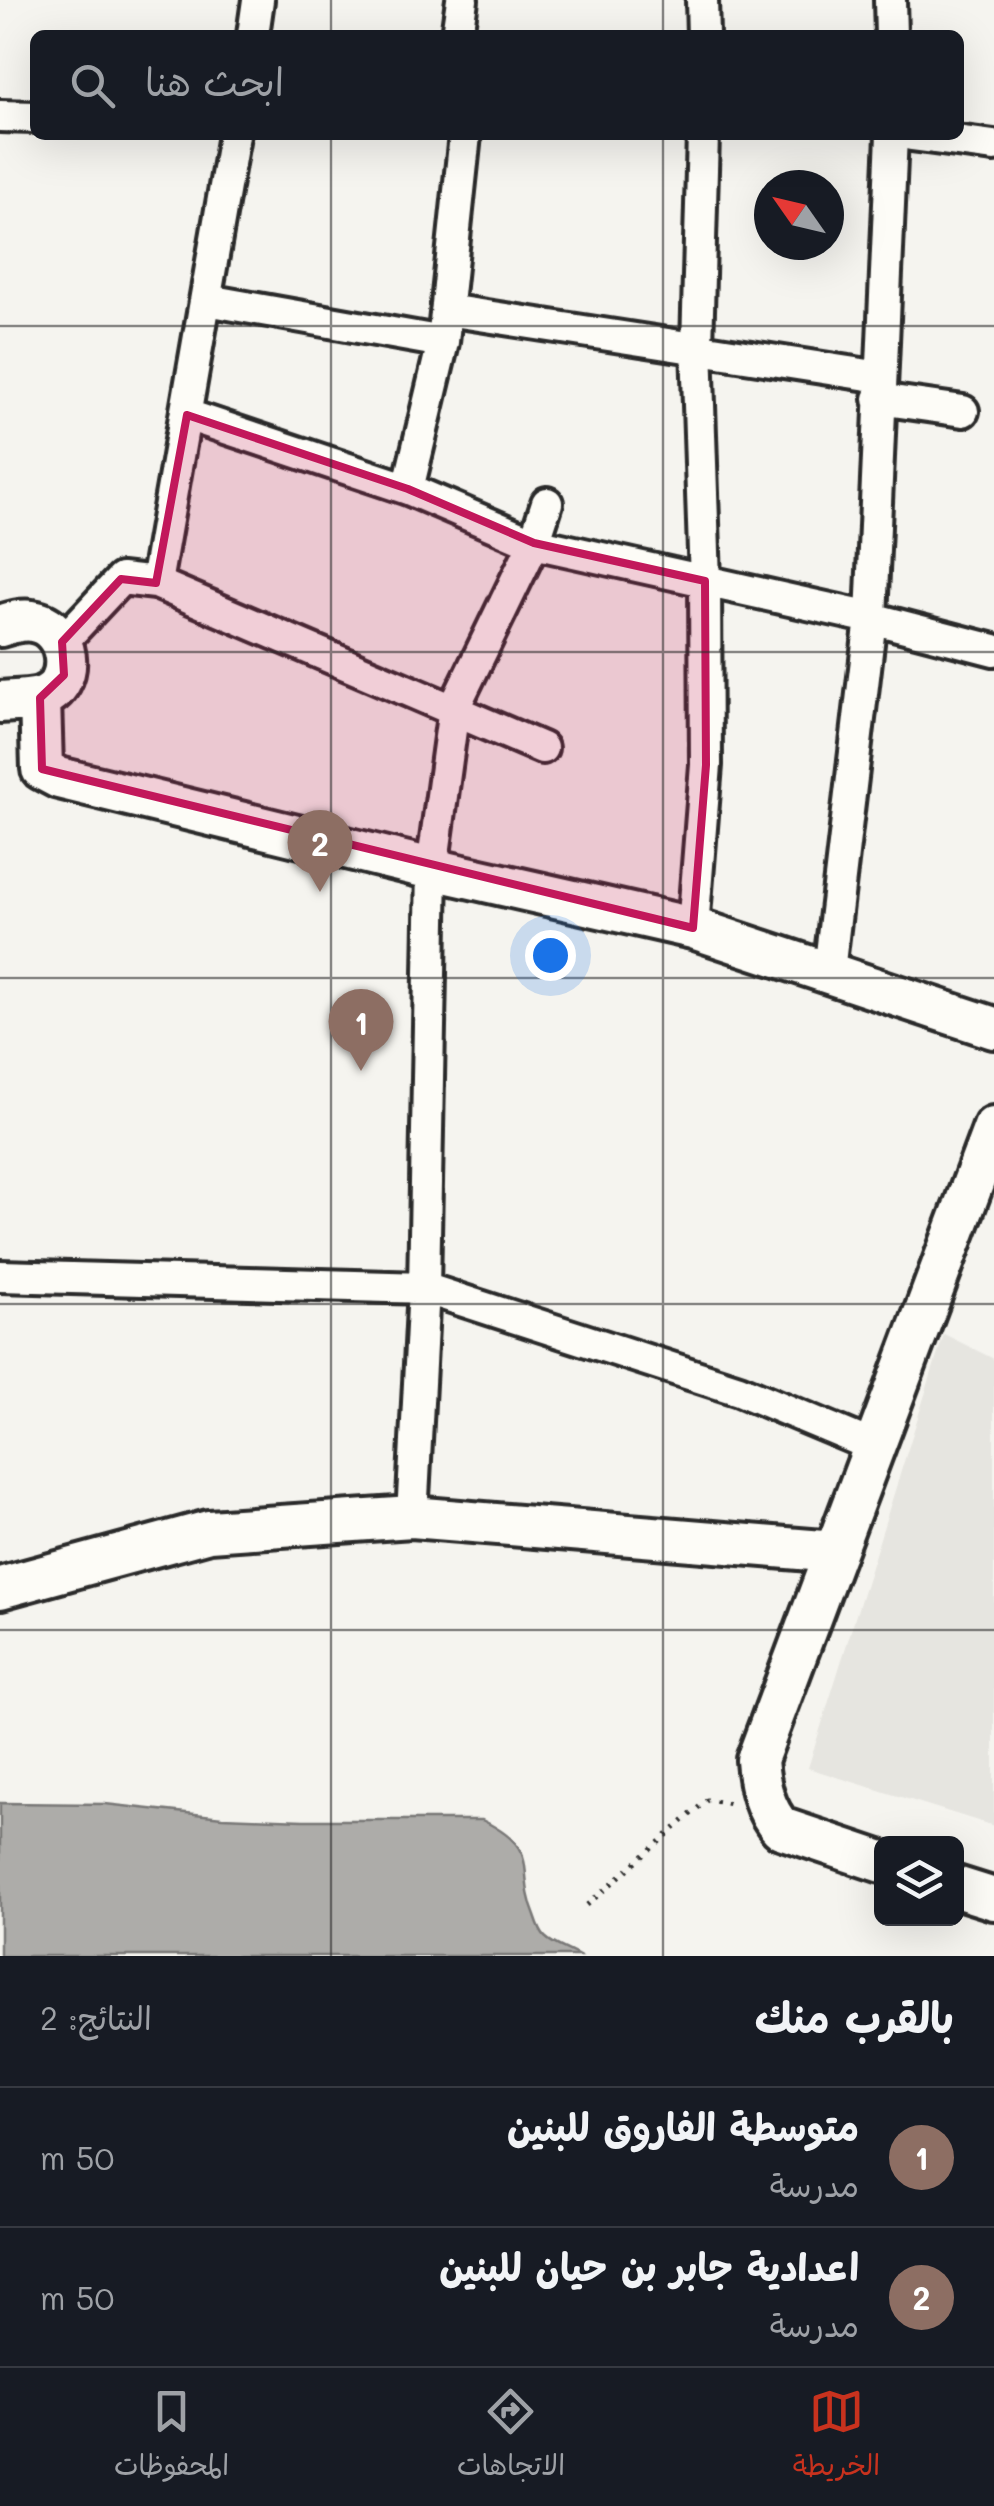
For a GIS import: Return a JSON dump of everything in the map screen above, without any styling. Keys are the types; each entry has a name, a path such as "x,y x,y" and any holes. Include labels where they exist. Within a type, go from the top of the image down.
{"street":[{"path":"253,30 258,0"},
{"path":"458,30 462,0"},
{"path":"702,0 703,30"},
{"path":"890,0 890,30"},
{"path":"0,116 30,117"},
{"path":"156,583 233,140"},
{"path":"408,490 444,342 465,140"},
{"path":"694,928 706,765 697,346 703,140"},
{"path":"829,971 871,618 892,140"},
{"path":"949,140 994,146"},
{"path":"206,300 444,342"},
{"path":"447,310 697,346 880,388 964,412"},
{"path":"187,415 408,490 534,543 871,618 994,650"},
{"path":"412,1517 424,1288 432,869 454,708 534,543 547,503"},
{"path":"62,642 122,579 156,583 542,748"},
{"path":"0,626 22,620 41,623 62,642 65,652 64,674 40,698 0,702"},
{"path":"40,698 42,769 59,778 694,928 994,1028"},
{"path":"874,1859 790,1833 774,1820 758,1779 758,1760 994,1128"},
{"path":"0,1276 424,1288 739,1390 874,1447"},
{"path":"0,1588 209,1531 412,1517 835,1552"},
{"path":"769,1810 798,1811 876,1836"},
{"path":"964,1864 994,1873"},
{"path":"964,1889 994,1898"}],"path":[{"path":"587,1905 707,1800 769,1810"}],"highlighted area":[{"path":"187,415 408,489 534,543 705,581 706,765 693,928 42,769 40,698 64,675 62,642 121,579 156,583"}],"shaded area":[{"path":"944,1334 994,1359 994,1826 808,1768"},
{"path":"0,1803 105,1804 222,1817 303,1820 482,1820 514,1841 521,1851 530,1899 543,1935 579,1956 0,1956"}],"place":[{"name":"اعدادية جابر بن حيان للبنين","path":"320,892"},
{"name":"متوسطة الفاروق للبنين","path":"361,1071"}]}
